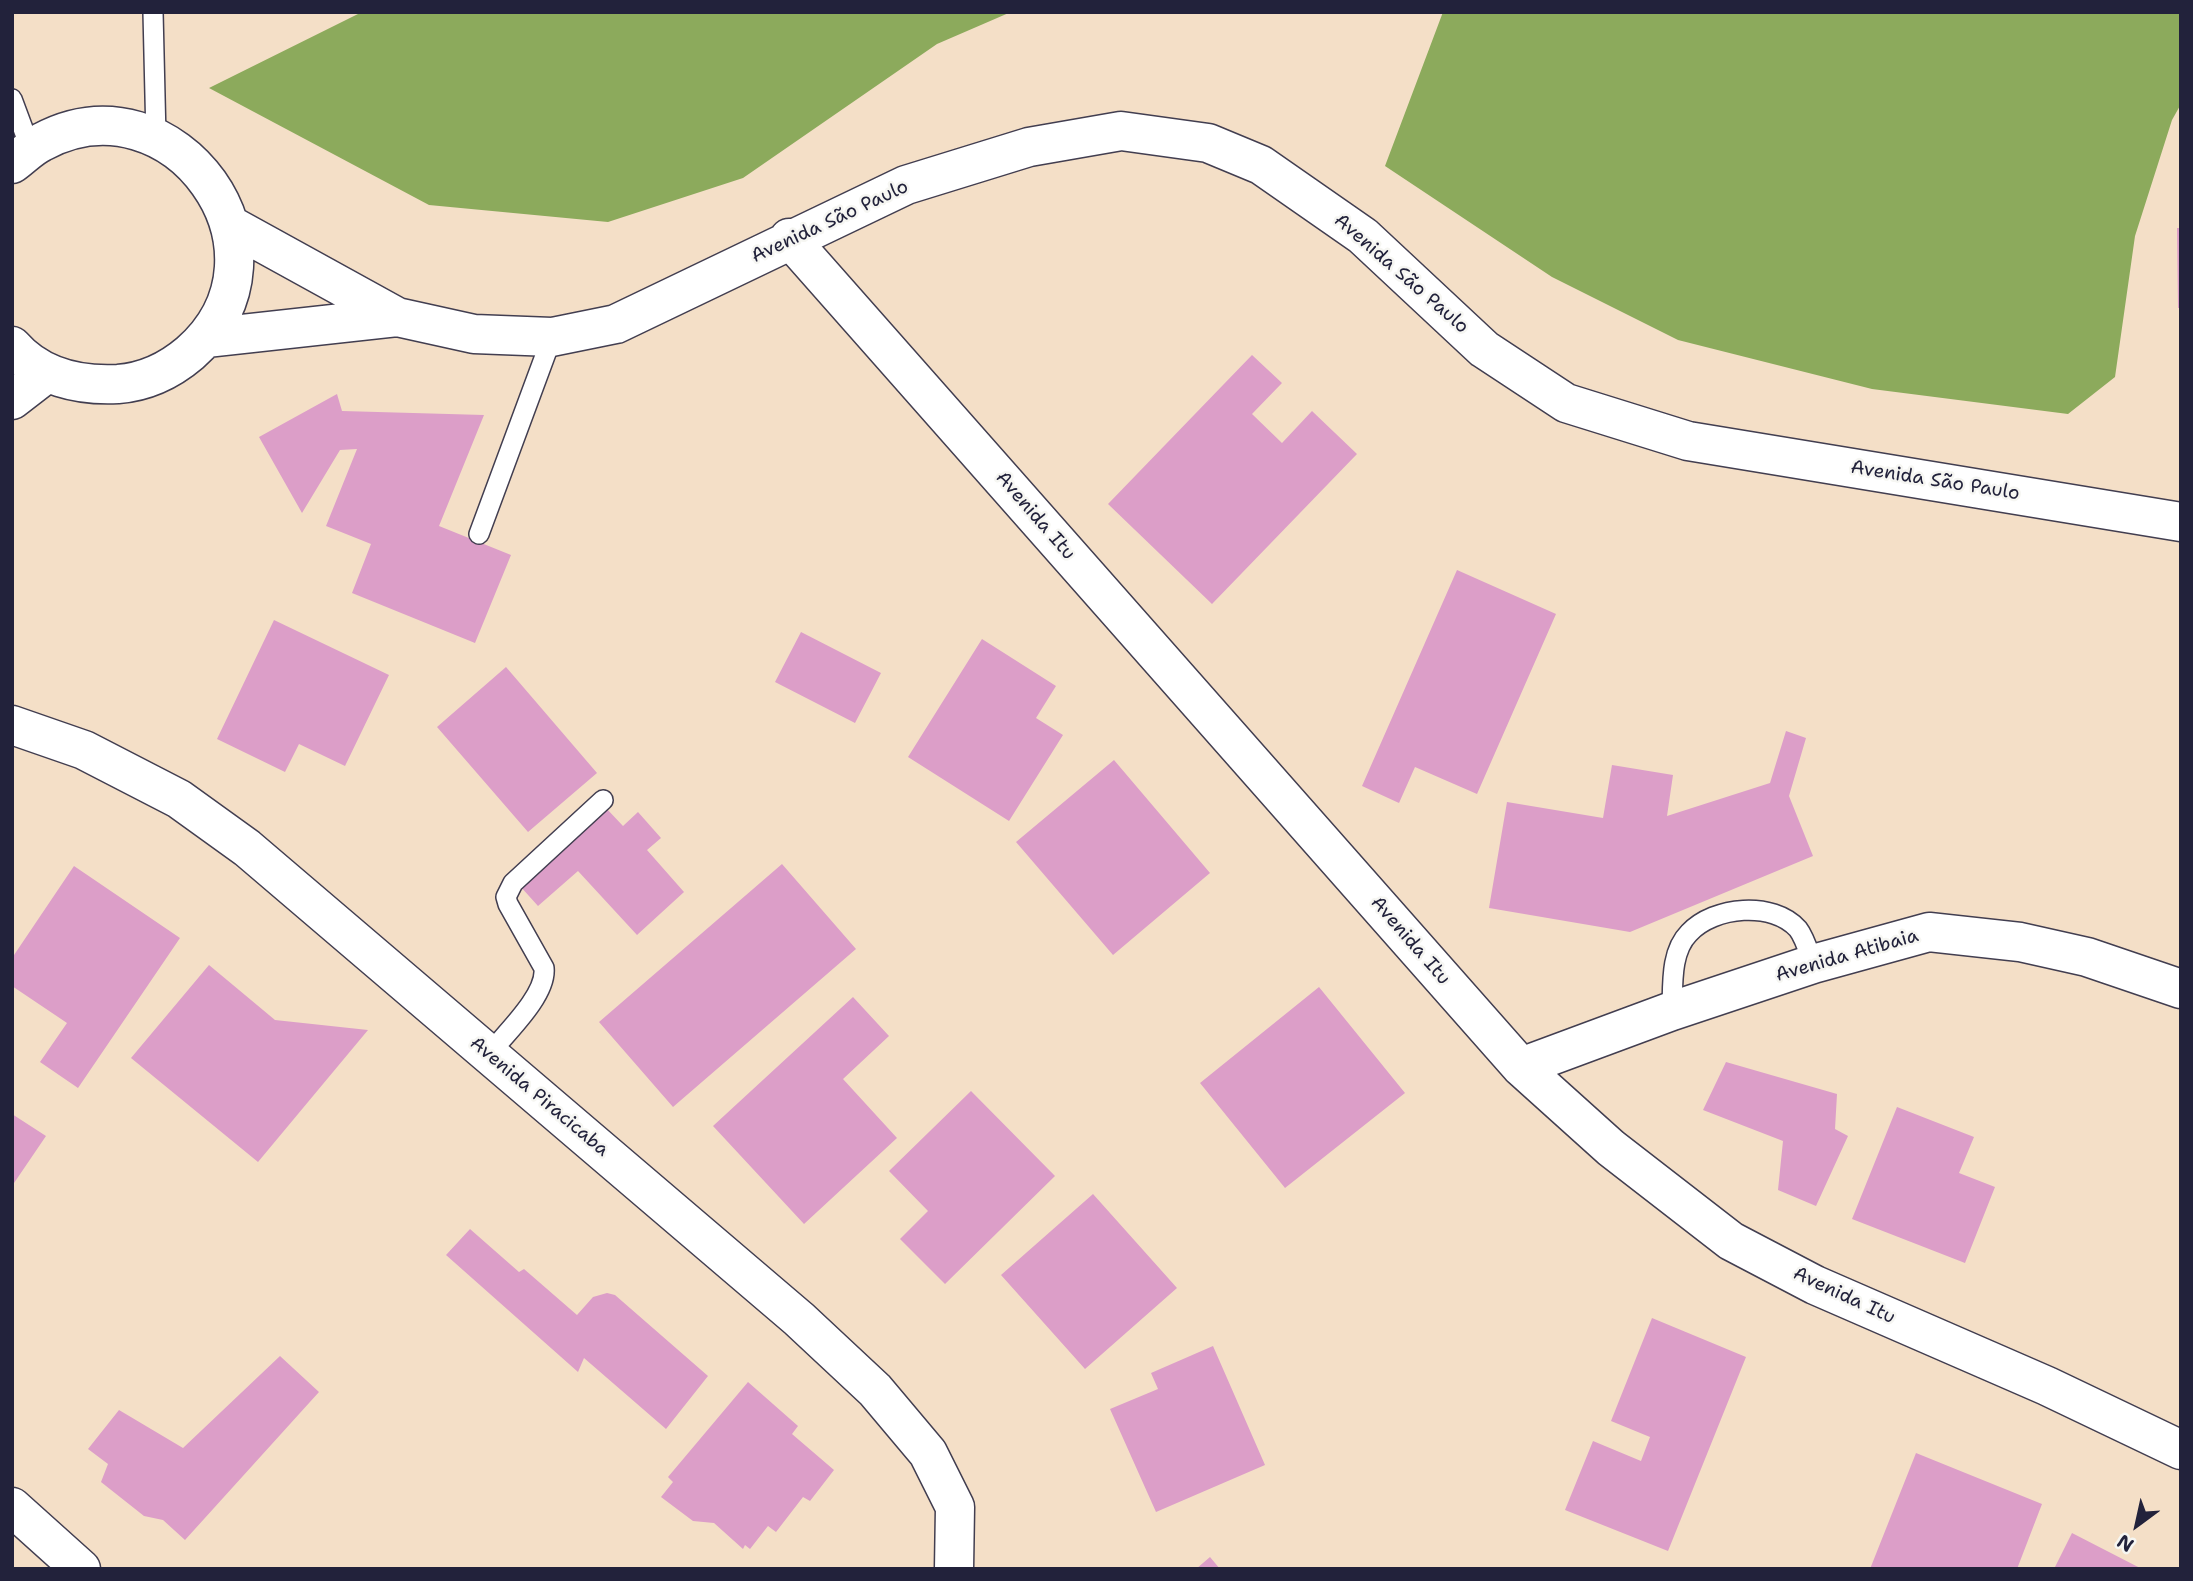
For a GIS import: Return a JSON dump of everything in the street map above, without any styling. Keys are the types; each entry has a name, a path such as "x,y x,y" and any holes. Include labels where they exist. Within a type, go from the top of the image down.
{"street":[{"path":"12,346 47,373 89,385 133,383 173,367 206,338 226,303 234,264 230,225 215,188 189,159 156,138 118,127 79,129 42,142 22,157"},
{"name":"Avenida São Paulo","path":"230,225 397,317 474,334 552,337 616,324 690,291 789,238 906,185 1029,147 1121,131 1208,143 1261,165 1318,203 1372,244 1484,349 1566,402 1688,441 2181,522"},
{"name":"Avenida Itu","path":"789,238 1521,1067 1611,1148 1731,1241 1815,1285 2047,1386 2181,1450"},
{"name":"Avenida São Paulo","path":"206,338 397,317"},
{"path":"12,400 47,373"},
{"name":"Avenida Piracicaba","path":"12,725 84,750 179,799 247,848 799,1319 875,1390 928,1453 955,1507 954,1569"},
{"name":"Avenida Atibaia","path":"1521,1067 1672,1011 1813,964 1929,932 2020,942 2087,957 2181,989"},
{"path":"12,1507 81,1569"}],"lane":[{"path":"153,12 156,138"},
{"path":"12,99 22,157"},
{"path":"479,534 552,337"},
{"path":"489,1054 540,990 545,976 544,968 508,904 508,891 513,883 603,800"},
{"path":"1672,1011 1677,955 1688,933 1708,920 1729,912 1758,910 1785,918 1799,931 1813,964"}],"green space":[{"path":"362,12 1011,12 937,44 743,178 608,222 429,205 209,88"},
{"path":"1443,12 2181,12 2181,104 2172,120 2135,236 2115,377 2068,414 1872,389 1678,340 1552,277 1385,166"}],"building":[{"path":"2177,228 2181,228 2181,308 2178,308"},
{"path":"1252,355 1282,383 1252,414 1282,443 1312,411 1357,454 1212,604 1108,504"},
{"path":"337,394 342,411 484,415 439,526 511,555 475,643 352,593 371,544 326,526 357,449 340,450 302,513 259,437"},
{"path":"1457,570 1556,614 1477,794 1415,767 1399,803 1362,786"},
{"path":"274,620 389,675 345,766 299,744 285,772 217,739"},
{"path":"801,632 881,673 855,723 775,682"},
{"path":"982,639 1056,686 1036,718 1063,735 1009,821 908,757"},
{"path":"506,667 597,773 528,832 437,727"},
{"path":"1786,731 1806,738 1789,796 1813,856 1630,932 1489,908 1507,802 1603,818 1612,765 1673,775 1667,816 1770,783"},
{"path":"1114,760 1210,873 1113,955 1016,842"},
{"path":"606,808 623,826 638,812 661,838 647,850 684,892 637,935 578,871 538,906 520,886"},
{"path":"782,864 856,949 673,1107 599,1022"},
{"path":"74,866 180,938 78,1088 40,1062 67,1023 12,986 12,958"},
{"path":"209,965 275,1020 368,1030 258,1162 131,1058"},
{"path":"1319,987 1405,1093 1285,1188 1200,1083"},
{"path":"853,997 889,1036 843,1079 897,1138 804,1224 713,1126"},
{"path":"1726,1062 1837,1094 1835,1129 1848,1136 1816,1206 1778,1190 1783,1141 1703,1110"},
{"path":"971,1091 1055,1176 945,1284 900,1239 928,1211 889,1171"},
{"path":"1897,1107 1974,1137 1959,1173 1995,1187 1965,1263 1852,1219"},
{"path":"12,1114 46,1136 12,1186"},
{"path":"1093,1194 1177,1288 1085,1369 1001,1275"},
{"path":"470,1229 519,1272 524,1269 577,1315 593,1297 607,1293 615,1295 708,1376 666,1429 584,1358 578,1372 446,1255"},
{"path":"1652,1318 1746,1357 1668,1551 1565,1510 1593,1441 1641,1461 1650,1437 1611,1421"},
{"path":"1213,1346 1265,1465 1156,1512 1110,1409 1158,1389 1151,1373"},
{"path":"280,1356 319,1392 185,1540 163,1520 144,1516 101,1482 108,1464 88,1449 119,1410 183,1448"},
{"path":"748,1382 798,1426 792,1434 834,1470 810,1501 803,1497 776,1532 768,1526 750,1549 745,1545 743,1549 714,1523 693,1521 661,1497 673,1482 668,1477"},
{"path":"1916,1453 2042,1504 2017,1569 1870,1569"},
{"path":"2072,1533 2142,1569 2054,1569"},
{"path":"1210,1557 1220,1569 1196,1569"}]}
